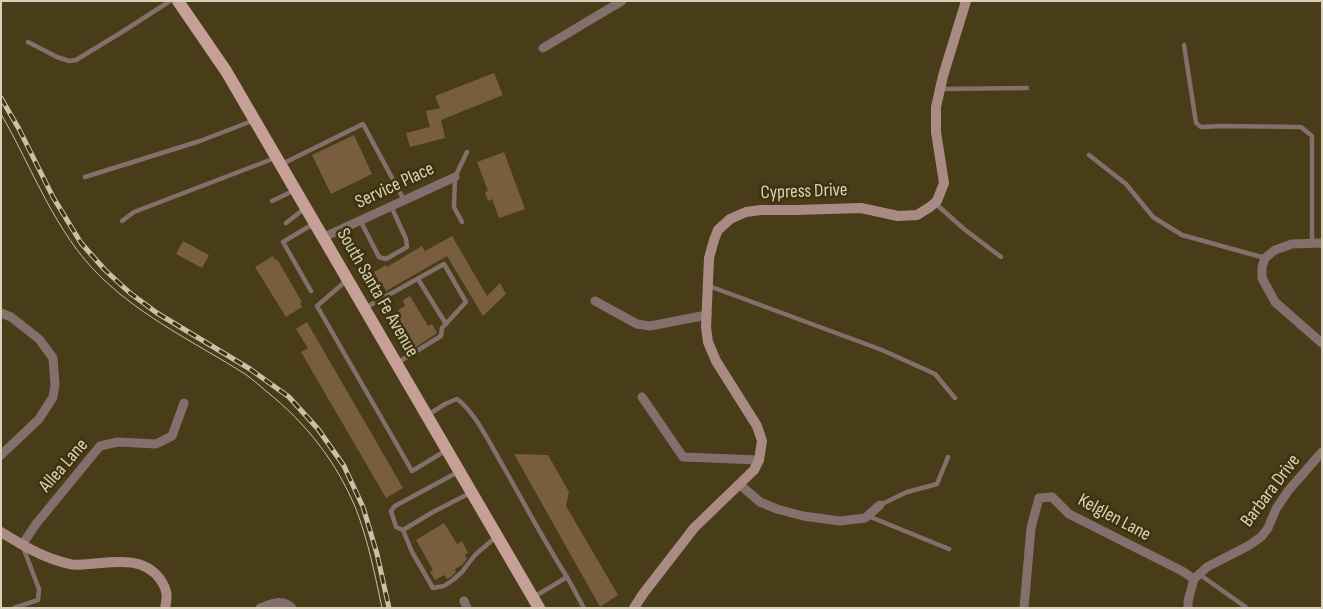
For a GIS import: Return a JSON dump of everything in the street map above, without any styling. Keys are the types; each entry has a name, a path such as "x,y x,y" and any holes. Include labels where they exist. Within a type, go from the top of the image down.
{"main road":[{"name":"South Santa Fe Avenue","path":"178,1 226,72 536,602"}],"street":[{"path":"544,48 622,1"},
{"path":"935,203 944,184 936,132 936,107 943,76 966,1"},
{"name":"Service Place","path":"322,238 455,177"},
{"name":"Cypress Drive","path":"759,460 762,441 757,426 716,361 708,342 706,314 709,258 718,230 730,219 746,212 761,210 861,208 898,216 917,214 935,203"},
{"path":"1317,243 1292,244 1275,250 1265,258 1262,267 1262,278 1275,302 1322,343"},
{"path":"596,301 637,324 650,326 706,314"},
{"path":"1,312 12,317 39,339 53,358 55,385 53,398 39,419 1,456"},
{"path":"637,604 694,528 754,470 759,460 683,457 642,397"},
{"name":"Allea Lane","path":"22,545 36,524 100,446 118,442 156,444 172,436 184,403"},
{"name":"Barbara Drive","path":"1196,577 1207,567 1248,546 1261,537 1288,491 1322,452"},
{"path":"739,484 760,502 777,510 840,522 865,518 880,505"},
{"name":"Kelglen Lane","path":"1024,608 1031,528 1039,498 1052,497 1069,514 1182,572 1196,577"},
{"path":"1,532 22,545 54,560 72,565 125,562 138,563 149,568 156,573 167,592 165,608"},
{"path":"1188,608 1188,601 1196,577"},
{"path":"260,608 278,601 288,604 292,608"}],"lane":[{"path":"28,42 57,57 68,61 76,60 170,1"},
{"path":"1184,45 1193,111 1196,123 1201,127 1301,127 1312,136 1317,243"},
{"path":"940,89 1027,88"},
{"path":"86,177 200,141 255,121"},
{"path":"122,221 134,212 278,161 362,124 404,200"},
{"path":"462,222 454,207 455,177 467,152"},
{"path":"1089,155 1126,184 1153,217 1182,235 1265,258"},
{"path":"272,201 295,190"},
{"path":"935,203 964,229 1001,257"},
{"path":"360,220 379,257 386,259 407,247 406,239 391,206"},
{"path":"286,223 305,208"},
{"path":"311,291 283,242 314,223"},
{"path":"364,308 444,264 466,302 442,328 440,336 396,363"},
{"path":"418,279 446,324"},
{"path":"348,280 317,306 412,471 447,450"},
{"path":"708,286 882,350 934,374 955,398"},
{"path":"427,416 445,404 457,399 464,405 486,438 584,608"},
{"path":"880,505 907,492 937,484 948,457"},
{"path":"459,472 395,506 391,511 396,526 403,530 412,552 433,588 444,586 457,576 475,555 497,536"},
{"path":"403,530 471,492"},
{"path":"868,516 949,549"},
{"path":"14,608 38,600 39,588 22,545"},
{"path":"536,602 567,577"},
{"path":"1196,577 1247,608"}],"building":[{"path":"494,73 503,95 441,120 445,138 410,147 406,133 430,127 426,111 440,108 435,96"},
{"path":"354,135 372,174 331,194 312,155"},
{"path":"504,152 525,209 499,218 492,199 488,201 485,192 488,191 477,162"},
{"path":"452,236 487,296 500,283 506,294 483,316 447,256 386,291 384,286 382,287 374,272 386,265 387,267 422,246 425,251"},
{"path":"183,241 209,255 202,268 176,254"},
{"path":"273,256 275,260 277,259 302,302 300,303 302,307 286,317 255,267"},
{"path":"410,296 428,326 432,324 437,333 416,347 412,347 396,319 400,316 398,310 405,306 403,300"},
{"path":"307,322 403,488 386,498 301,352 308,348 296,329"},
{"path":"514,454 548,455 569,492 566,506 618,595 600,607"},
{"path":"444,523 457,544 462,541 468,553 465,555 467,559 455,569 456,572 451,577 447,579 444,575 435,580 430,572 433,570 416,540"}],"tram line":[{"path":"1,114 46,200 70,241 101,277 117,292 152,318 245,374 281,403 318,444 339,475 356,509 368,545 382,608"}],"railway":[{"path":"1,98 19,129 53,197 81,243 105,270 130,293 157,313 250,369 289,397 318,429 344,466 363,507 377,554 389,608"}]}
